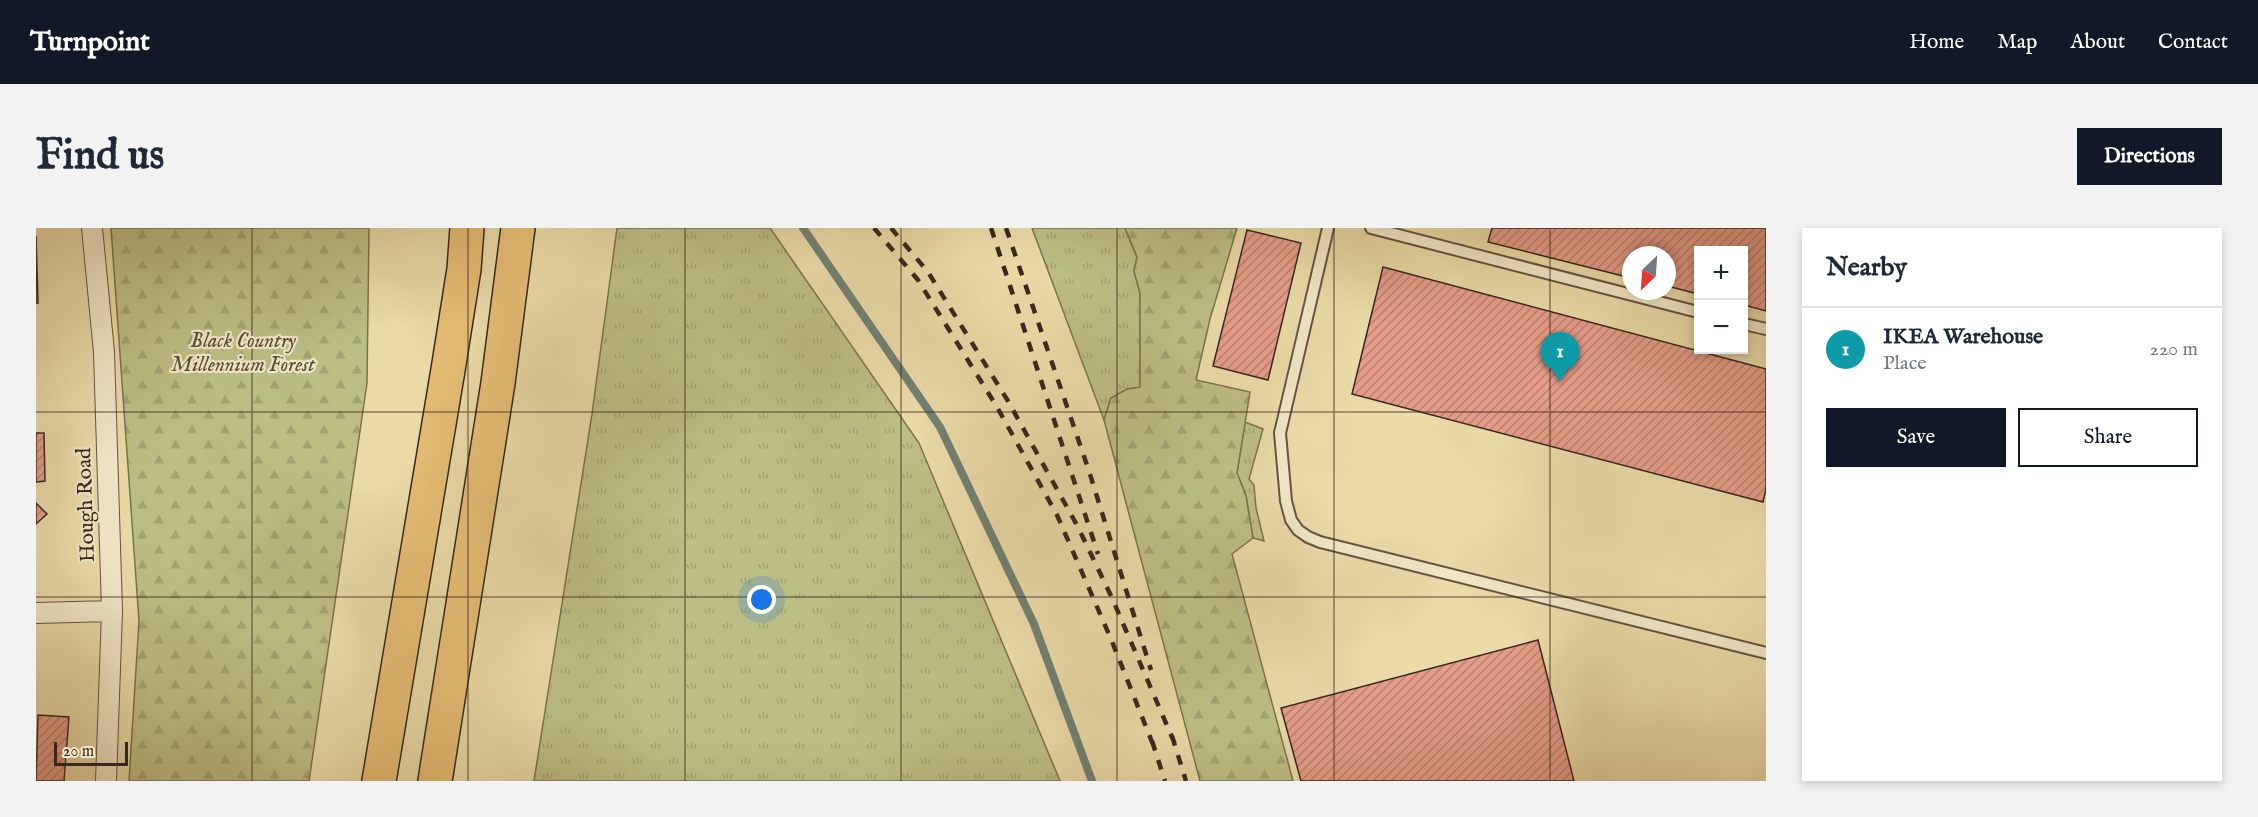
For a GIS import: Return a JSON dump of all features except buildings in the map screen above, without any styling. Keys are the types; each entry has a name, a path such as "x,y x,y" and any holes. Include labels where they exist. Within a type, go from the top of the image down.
{"highway":[{"path":"379,781 448,370 468,228"},
{"path":"435,781 498,383 518,228"}],"street":[{"name":"Hough Road","path":"92,228 104,352 112,611 106,781"},
{"path":"36,613 112,611"}],"lane":[{"path":"1328,228 1280,433 1286,501 1291,520 1298,530 1320,542 1766,653"},
{"path":"1371,228 1694,311"},
{"path":"1748,325 1766,329"}],"green space":[{"name":"Black Country Millennium Forest","path":"111,228 369,228 367,383 309,781 129,781 139,621"},
{"path":"617,228 770,228 919,443 1060,781 534,781 592,414"},
{"path":"1032,228 1125,228 1137,257 1134,271 1140,293 1140,388 1111,398 1104,420"},
{"path":"1125,228 1237,228 1210,319 1196,380 1250,392 1237,473 1246,496 1253,538 1232,554 1293,781 1200,781 1104,420 1111,398 1127,389 1140,387 1140,293 1134,271 1137,257"},
{"path":"1245,422 1263,429 1249,479 1254,485 1256,508 1264,541 1253,538 1246,496 1237,473"}],"waterway":[{"path":"803,228 940,427 1034,624 1092,781"}],"railway":[{"path":"874,228 918,280 997,407 1057,515 1111,639 1154,747"},
{"path":"891,228 928,272 1008,401 1078,527 1112,598 1175,744"},
{"path":"991,228 1098,554"},
{"path":"1006,228 1089,471 1151,670"},
{"path":"1172,736 1186,781"},
{"path":"1152,741 1165,781"}],"place":[{"name":"IKEA Warehouse","path":"1560,382"}]}
